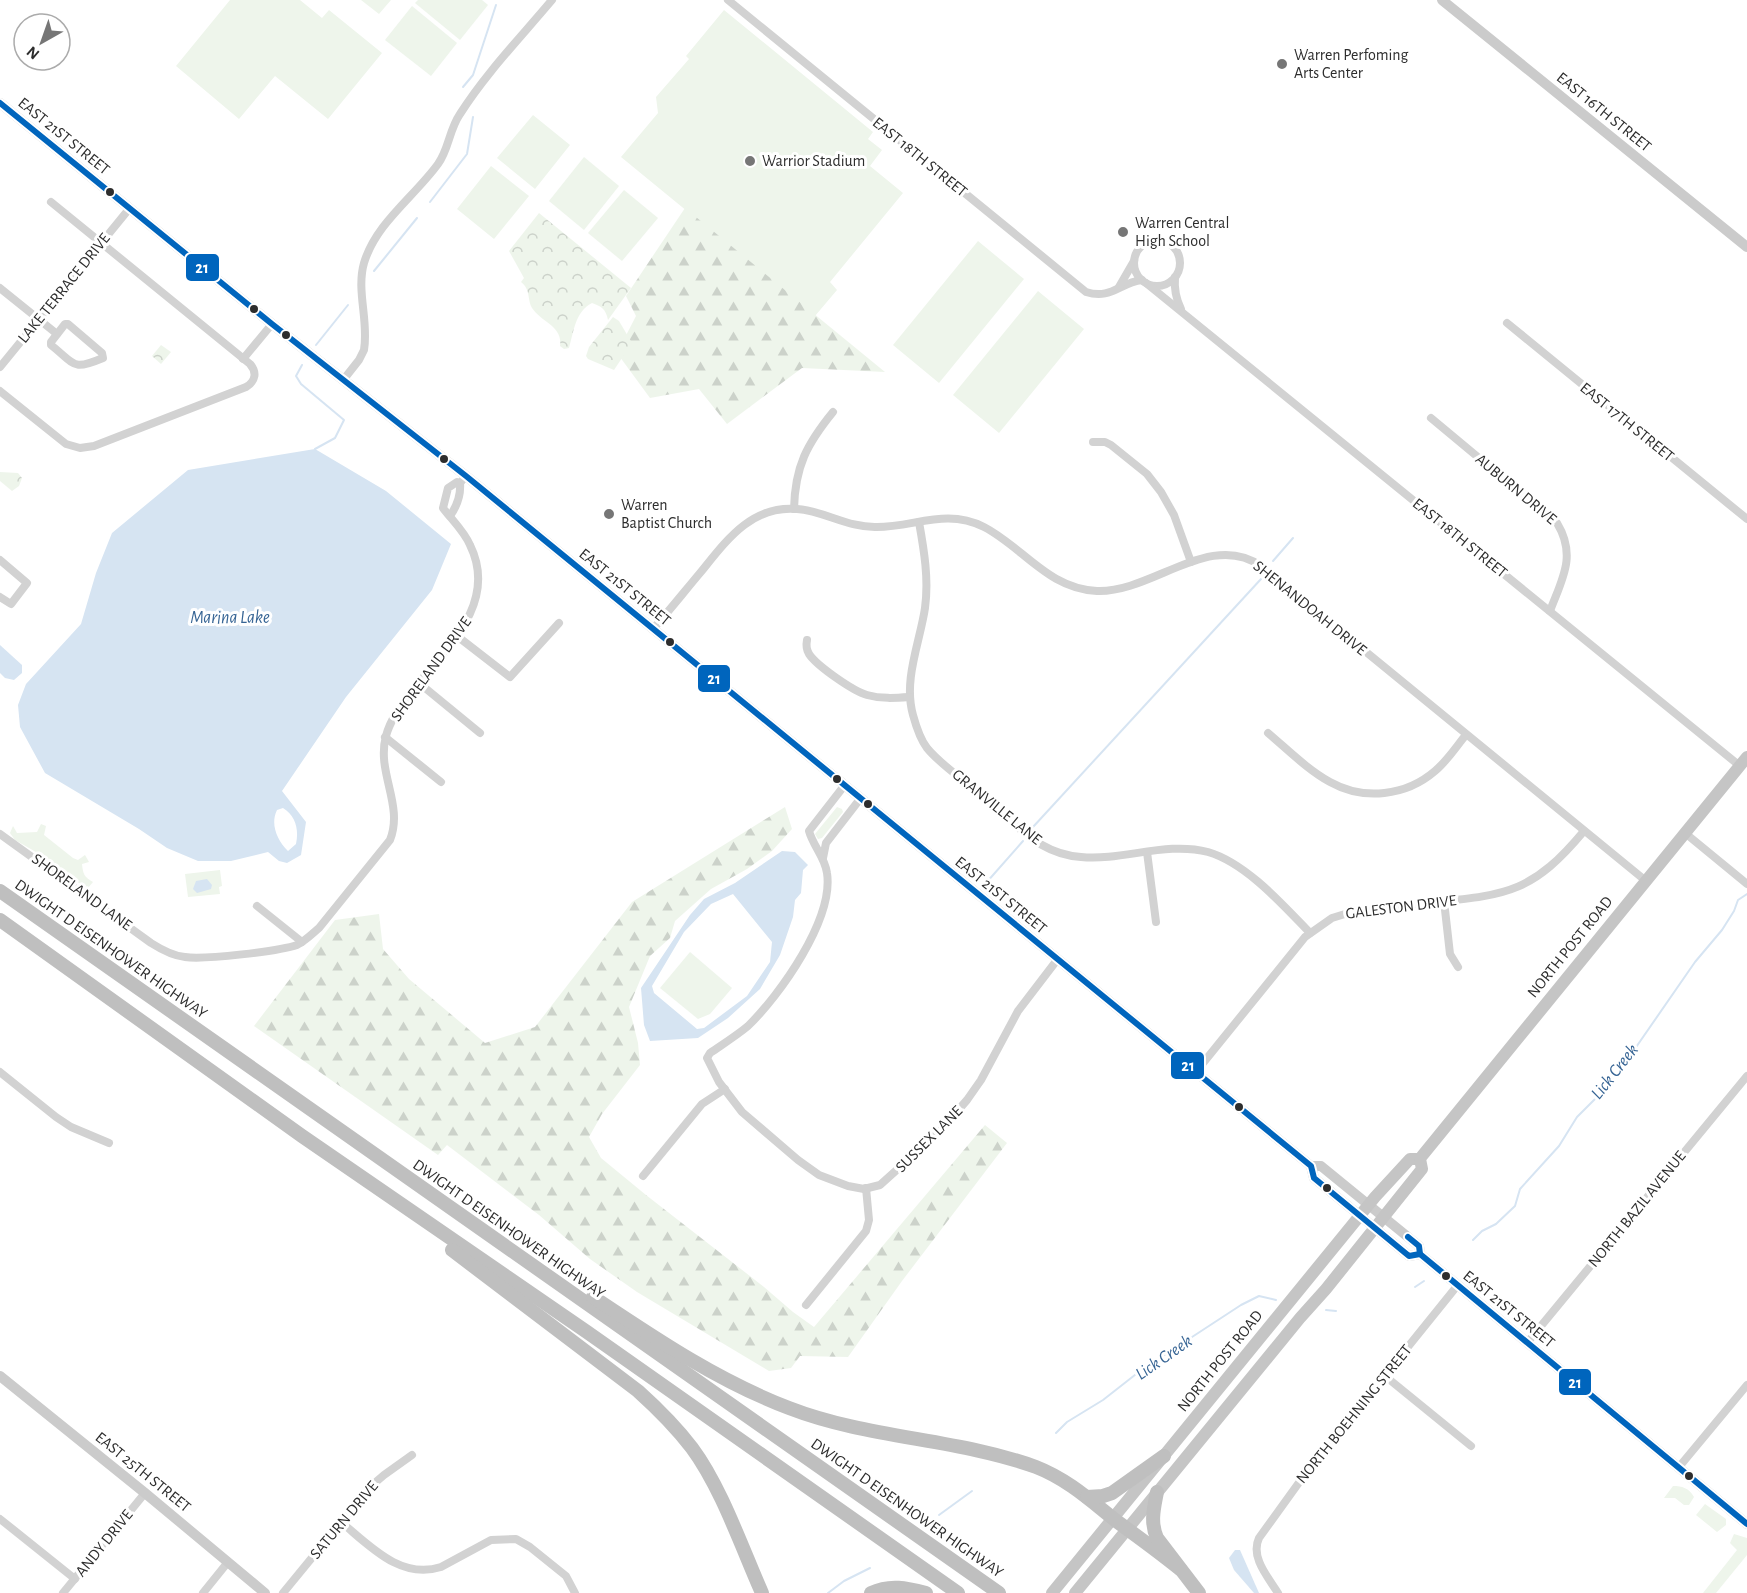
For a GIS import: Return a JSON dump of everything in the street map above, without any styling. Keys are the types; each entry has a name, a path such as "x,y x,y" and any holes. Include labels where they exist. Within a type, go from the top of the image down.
{"highway":[{"name":"DWIGHT D EISENHOWER HIGHWAY","path":"0,891 999,1593"},
{"path":"0,920 302,1136 587,1332 958,1593"},
{"path":"302,1136 639,1391 662,1412 692,1448 711,1479 762,1593"},
{"path":"383,1160 681,1354 749,1392 830,1422 979,1450 1012,1459 1048,1473 1087,1497 1180,1569"},
{"path":"1087,1497 1112,1493 1164,1456"},
{"path":"1157,1492 1153,1513 1154,1531 1199,1593"},
{"path":"871,1593 879,1589 896,1587 926,1593"}],"main road":[{"name":"EAST 16TH STREET","path":"1442,0 1747,247"},
{"name":"EAST 21ST STREET","path":"0,104 272,324 344,379 463,479 653,629 1311,1166 1314,1178 1409,1256 1420,1254"},
{"name":"NORTH POST ROAD","path":"1420,1159 1743,761"},
{"name":"NORTH POST ROAD","path":"1052,1593 1360,1215 1410,1159 1420,1159"},
{"name":"NORTH POST ROAD","path":"1075,1593 1422,1169 1420,1159"},
{"name":"EAST 21ST STREET","path":"1311,1166 1321,1166 1383,1216 1419,1246 1420,1254 1457,1286 1747,1524"},
{"path":"1308,1279 1326,1288"},
{"name":"EAST 25TH STREET","path":"0,1376 265,1593"}],"street":[{"path":"344,379 364,350 362,274 375,239 438,164 448,146 454,124 469,100 552,0"},
{"name":"EAST 18TH STREET","path":"728,0 1078,286 1096,295 1144,281 1550,612 1743,761"},
{"path":"0,392 63,442 76,447 92,447 246,387 253,382 255,371 250,364 51,202"},
{"name":"LAKE TERRACE DRIVE","path":"0,367 129,209"},
{"path":"1118,288 1139,248 1149,241 1168,242 1178,252 1180,266 1175,277 1168,284 1161,286 1144,281 1136,273 1134,260"},
{"path":"1175,277 1175,291 1181,309"},
{"path":"0,288 57,334"},
{"name":"EAST 17TH STREET","path":"1507,323 1747,519"},
{"path":"65,324 68,324 102,353 104,358 78,366 51,345 57,334 65,324"},
{"path":"243,359 272,324"},
{"path":"794,508 796,479 804,455 812,439 833,412"},
{"name":"AUBURN DRIVE","path":"1431,418 1557,523 1566,540 1568,557 1550,612"},
{"path":"1093,442 1105,442 1112,446 1144,472 1157,486 1171,508 1191,562"},
{"path":"463,479 458,501 450,516 443,508 445,494 452,484 463,479"},
{"name":"SHENANDOAH DRIVE","path":"653,629 737,529 762,514 779,509 794,508 813,511 865,527 950,518 990,531 1052,578 1089,590 1115,590 1130,587 1208,556 1245,558 1255,562 1646,881"},
{"name":"SHORELAND DRIVE","path":"163,951 185,957 204,958 285,948 302,942 319,928 388,843 393,832 395,812 385,767 386,737 400,707 457,636 474,608 478,593 477,561 471,545 450,516"},
{"name":"GRANVILLE LANE","path":"919,522 924,549 926,594 910,697 915,723 930,751 1038,842 1060,853 1094,858 1195,849 1228,860 1274,897 1310,933"},
{"path":"0,560 27,583 11,604 0,597"},
{"path":"457,636 510,677 559,623"},
{"path":"807,640 807,650 812,657 839,680 855,690 879,697 910,697"},
{"path":"419,683 480,733"},
{"path":"1268,733 1327,780 1351,791 1370,793 1396,791 1420,781 1438,768 1466,736"},
{"path":"386,737 441,782"},
{"path":"806,1305 866,1231 869,1220 866,1188 848,1186 816,1173 750,1120 711,1068 708,1056 754,1019 797,964 816,925 824,900 827,878 823,858 811,840 809,831 844,786"},
{"path":"823,858 826,843 860,799"},
{"name":"GALESTON DRIVE","path":"1195,1073 1310,933 1332,918 1350,911 1489,897 1525,884 1544,873 1561,858 1584,831"},
{"path":"1685,833 1747,884"},
{"name":"SHORELAND LANE","path":"0,834 163,951"},
{"path":"1147,852 1156,922"},
{"path":"1444,901 1450,954 1458,967"},
{"path":"257,906 302,942"},
{"name":"SUSSEX LANE","path":"866,1188 885,1182 961,1109 981,1080 1018,1011 1057,960"},
{"path":"0,1072 71,1127 109,1143"},
{"name":"NORTH BAZIL AVENUE","path":"1527,1343 1747,1076"},
{"path":"643,1176 702,1104 725,1089"},
{"name":"NORTH BOEHNING STREET","path":"1278,1593 1258,1561 1256,1546 1259,1538 1303,1477 1457,1286"},
{"path":"1385,1376 1472,1446"},
{"path":"1679,1467 1747,1385"},
{"name":"SATURN DRIVE","path":"283,1593 375,1482 412,1455"},
{"name":"ANDY DRIVE","path":"63,1593 145,1493"},
{"path":"0,1519 75,1579"},
{"path":"341,1522 382,1556 398,1565 413,1569 437,1569 491,1540 516,1539 530,1547 566,1576 575,1593"},
{"path":"203,1593 228,1562"}],"green space":[{"path":"230,0 300,0 322,18 329,10 382,53 328,119 275,76 239,119 176,66"},
{"path":"361,0 391,0 379,14"},
{"path":"418,0 482,0 488,5 460,40 415,3"},
{"path":"412,6 457,43 431,76 385,40"},
{"name":"Warrior Stadium","path":"724,10 873,132 868,139 882,150 870,166 903,193 830,282 837,290 815,316 621,157 658,113 656,97 689,59 686,56"},
{"path":"533,115 570,145 535,189 497,158"},
{"path":"584,157 619,186 584,230 549,201"},
{"path":"491,166 529,196 494,239 457,209"},
{"path":"624,190 658,218 622,261 588,233"},
{"path":"685,208 885,372 802,368 727,424 699,389 650,398 617,353 636,316 626,296"},
{"path":"539,213 631,288 608,320 606,313 600,307 592,303 586,307 576,322 569,348 564,349 560,346 560,339 555,329 532,308 528,291 521,282 524,278 509,251"},
{"path":"978,241 1024,279 939,383 893,345"},
{"path":"1038,291 1084,329 999,433 953,395"},
{"path":"613,317 619,321 632,343 614,370 586,356 589,347"},
{"path":"161,345 171,352 161,364 152,356"},
{"path":"0,472 18,473 22,478 19,486 12,491 0,481"},
{"path":"785,807 792,829 772,851 747,869 711,889 675,921 670,938 650,956 629,1007 638,1043 640,1065 602,1114 589,1137 601,1158 814,1327 985,1125 1007,1143 902,1281 848,1357 800,1356 791,1368 769,1371 637,1292 590,1259 539,1215 447,1145 438,1155 254,1026 335,920 379,914 383,949 409,979 485,1043 535,1027 632,902"},
{"path":"837,807 843,812 822,838 818,839 815,834"},
{"path":"41,824 46,826 44,835 73,858 78,860 85,855 89,862 82,864 84,873 93,882 87,889 43,856 15,840 10,833 13,826 17,833 37,832"},
{"path":"220,870 222,886 219,887 220,894 188,897 185,874"},
{"path":"690,952 732,988 710,1014 698,1019 660,988"},
{"path":"1673,1486 1690,1491 1694,1497 1689,1505 1684,1505 1675,1498 1664,1498"},
{"path":"1705,1504 1726,1519 1726,1525 1717,1532 1696,1515"},
{"path":"1734,1534 1747,1538 1747,1555 1716,1593 1703,1593 1737,1550 1730,1543"}],"water":[{"name":"Marina Lake","path":"315,449 386,491 451,544 432,590 346,697 282,791 306,822 301,855 287,863 279,861 268,852 231,861 198,861 167,848 45,773 20,727 18,705 26,684 81,624 96,573 112,533 188,470","holes":["283,808 294,819 297,834 296,844 288,851 278,837 274,821 277,810"]},
{"path":"0,645 22,665 22,673 14,680 5,678 0,673"},
{"path":"782,851 795,852 808,865 803,870 801,893 795,900 793,917 780,955 760,989 728,1018 698,1038 650,1041 644,1025 641,988 690,915 704,899 735,883","holes":["733,894 772,942 770,962 747,996 704,1028 697,1029 654,993 652,986 684,932 711,904"]},
{"path":"207,879 212,885 211,889 197,893 193,889 196,881"},
{"path":"1235,1550 1240,1550 1259,1593 1254,1593 1234,1570 1229,1558"}],"waterway":[{"path":"463,87 473,75 496,5"},
{"path":"430,202 467,154 473,117"},
{"path":"374,271 417,218"},
{"path":"316,345 348,305"},
{"path":"302,365 296,376 301,384 344,420 335,438 315,449"},
{"path":"1273,561 1293,538"},
{"path":"1033,827 1261,579"},
{"path":"986,883 1023,841"},
{"name":"Lick Creek","path":"1473,1240 1482,1231 1496,1224 1515,1206 1520,1189 1559,1146 1577,1117 1623,1066 1695,962 1722,930 1738,900 1747,894"},
{"name":"Lick Creek","path":"1415,1287 1424,1281"},
{"name":"Lick Creek","path":"1056,1433 1067,1422 1103,1400 1140,1371 1241,1305 1259,1296 1276,1300"},
{"name":"Lick Creek","path":"1326,1310 1336,1311"},
{"name":"Lick Creek","path":"939,1515 972,1491"},
{"name":"Lick Creek","path":"828,1593 844,1581 870,1568"}],"transit line":[{"name":"21","path":"0,103 272,324 466,476 1311,1166 1314,1178 1409,1256 1420,1254"},
{"name":"21","path":"1408,1237 1419,1246 1420,1254 1747,1524"}],"place":[{"name":"Warren Perfoming Arts Center","path":"1282,64"},
{"name":"Warrior Stadium","path":"750,161"},
{"name":"Warren Central High School","path":"1123,232"},
{"name":"Warren Baptist Church","path":"609,514"}]}
